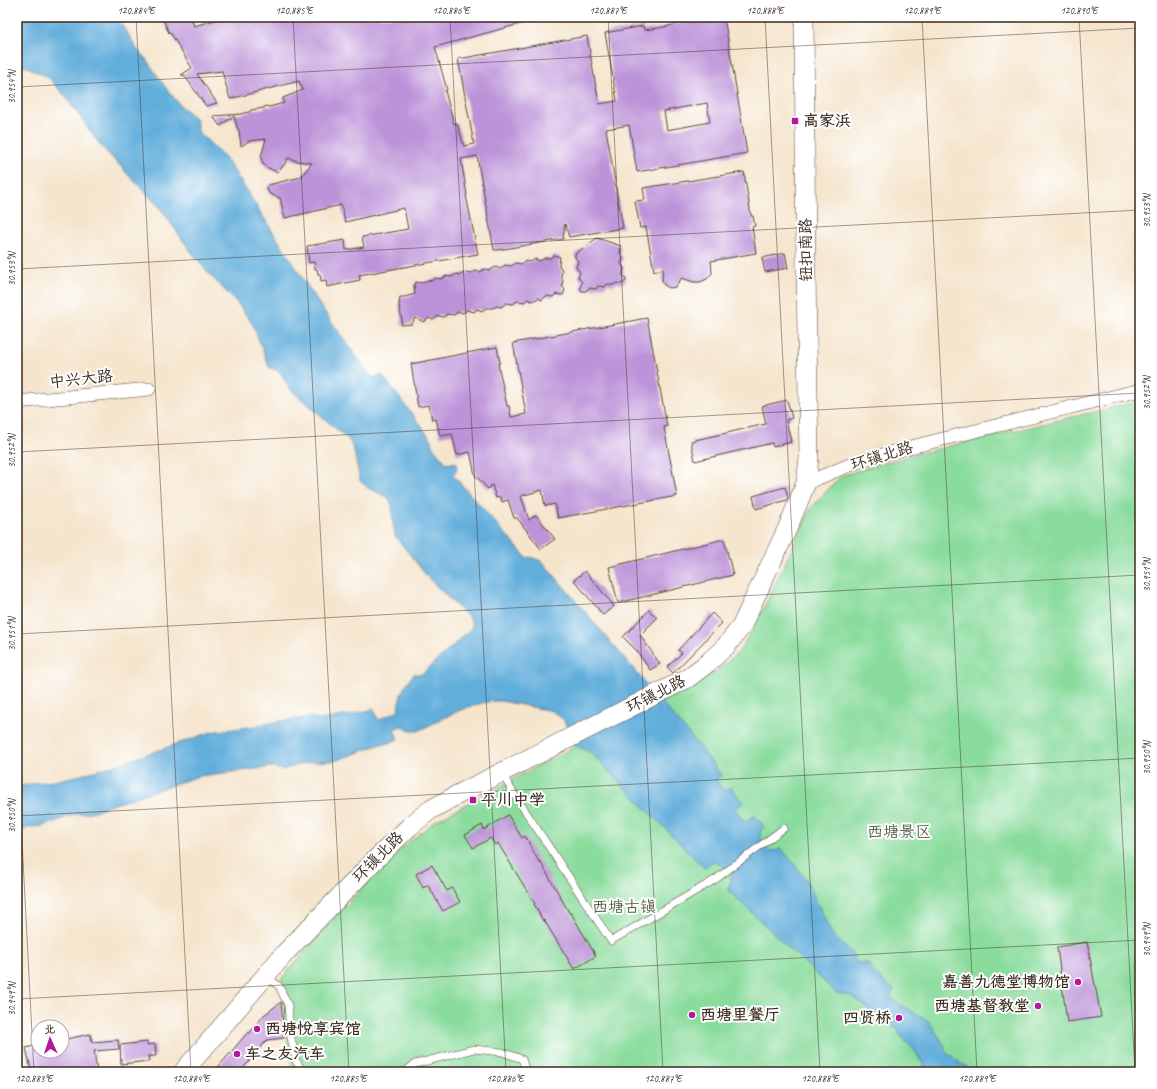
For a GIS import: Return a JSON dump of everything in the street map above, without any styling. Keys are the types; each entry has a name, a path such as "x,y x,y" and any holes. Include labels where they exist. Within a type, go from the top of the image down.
{"street":[{"name":"钮扣南路","path":"804,17 809,458 806,484"},
{"name":"中兴大路","path":"17,402 148,389"},
{"name":"环镇北路","path":"183,1072 285,953 409,826 430,810 455,796 688,678 709,662 726,646 741,627 788,527 806,484 857,462 907,448 1140,390"}],"lane":[{"path":"501,772 611,941 716,879 784,828"},
{"path":"266,976 279,986 288,1005 290,1033 296,1061 303,1072"},
{"path":"404,1072 415,1064 474,1049 502,1052 522,1059 526,1072"}],"green space":[{"name":"西塘景区","path":"1140,401 1140,1072 294,1072 287,1037 282,978 336,915 401,849 435,821 670,698 715,672 739,652 762,612 811,508 841,476 933,450"}],"water":[{"path":"17,17 116,17 126,30 136,48 146,59 166,88 180,105 196,119 198,131 227,160 321,307 372,378 382,375 432,440 433,447 447,464 456,462 457,470 453,475 527,558 530,557 542,561 697,744 722,776 716,779 723,791 731,787 743,803 735,809 744,822 755,815 764,827 761,830 760,835 765,846 774,851 781,848 806,879 833,936 851,952 857,963 868,963 876,974 894,990 890,997 903,1007 923,1017 929,1022 946,1047 944,1049 948,1055 951,1055 959,1061 959,1065 964,1064 970,1072 928,1072 914,1050 898,1033 900,1031 881,1019 852,996 836,993 728,890 731,880 731,872 717,862 710,863 704,868 590,752 572,744 564,720 552,711 501,701 480,704 458,711 418,731 413,731 401,726 394,729 398,739 335,761 310,762 282,770 273,767 199,776 88,813 76,814 43,826 29,827 22,831 17,837 17,787 77,776 119,764 211,732 311,717 319,720 374,709 378,719 381,720 382,718 398,711 403,691 407,682 414,674 422,674 471,629 472,625 470,619 430,580 395,536 392,506 389,498 368,488 360,481 354,451 349,440 290,389 280,372 269,367 253,325 238,304 209,274 160,208 100,145 66,97 49,78 23,65 17,65"}],"building":[{"path":"162,17 191,17 194,26 226,17 534,17 534,20 435,47 447,90 445,91 454,124 457,123 464,146 474,144 458,59 587,36 599,104 617,101 605,33 643,26 644,30 659,28 702,17 724,17 747,153 637,172 629,125 606,129 623,228 569,237 565,224 563,239 498,250 494,250 477,156 461,159 466,195 478,254 359,275 360,280 327,287 326,280 321,281 320,274 318,274 317,269 315,269 314,262 309,263 307,246 345,240 346,250 364,247 362,237 408,229 404,208 345,222 341,205 285,218 280,198 270,194 267,189 268,185 301,177 312,163 288,158 285,164 277,172 268,168 263,164 261,157 266,139 249,141 241,146 239,130 234,116 220,126 213,116 242,114 251,110 264,108 265,106 269,107 284,103 283,98 303,90 299,81 230,99 222,71 197,74 217,103 206,106 184,75 181,75 192,68 170,32 169,33","holes":["707,103 710,122 667,130 664,111"]},
{"path":"744,172 751,216 753,216 755,226 752,227 756,253 711,261 712,273 707,279 700,282 694,282 682,278 675,287 670,288 664,285 662,280 663,269 654,271 646,227 640,228 635,201 645,200 643,188"},
{"path":"597,238 621,246 620,253 623,258 621,264 624,268 623,275 626,278 626,281 622,284 607,284 605,287 598,286 596,289 589,288 586,291 582,291 580,288 582,282 578,277 580,272 576,267 578,261 575,258 575,254"},
{"path":"785,253 788,268 765,272 762,258"},
{"path":"554,255 560,257 559,265 562,270 562,286 565,290 563,295 556,294 553,297 546,296 542,300 539,298 532,301 527,299 525,302 517,301 513,304 506,303 501,307 497,306 486,308 482,311 477,309 474,312 467,310 463,313 457,312 454,315 447,314 444,317 438,316 433,320 429,318 424,322 415,318 412,324 401,325 402,320 399,306 400,297 415,294 414,285 416,282 422,283 436,278 441,279 446,276 451,277 466,272 480,272 484,269 490,270 496,267 500,269 505,265 511,266 516,263 521,264 526,261 531,262 535,259 540,261 545,258 551,258"},
{"path":"647,318 667,426 664,427 677,496 558,518 555,504 545,506 542,490 521,496 529,520 536,515 555,539 541,549 517,518 514,518 508,500 502,502 500,497 496,498 492,485 488,489 475,475 470,452 457,455 452,434 440,436 436,419 432,420 429,405 418,407 411,364 497,347 500,363 498,364 507,406 509,406 511,417 526,414 513,343"},
{"path":"787,400 792,418 786,420 791,442 773,447 772,443 695,461 691,441 766,424 762,406"},
{"path":"785,487 788,497 787,500 756,509 753,496"},
{"path":"724,539 733,575 618,603 609,567"},
{"path":"585,571 614,606 603,615 574,580"},
{"path":"649,610 657,618 640,635 660,664 650,670 637,651 623,637"},
{"path":"712,613 722,623 673,673 667,667 682,653 678,650"},
{"path":"508,815 522,838 525,836 596,956 574,969 544,920 543,921 535,904 498,843 495,845 491,838 473,848 465,835 482,825 484,830"},
{"path":"432,865 447,891 452,888 460,902 443,911 428,885 423,888 416,874"},
{"name":"嘉善九德堂博物馆","path":"1087,942 1101,1017 1067,1022 1057,947"},
{"path":"281,1002 284,1038 267,1040 240,1072 214,1072 248,1032 249,1034 264,1015"},
{"path":"90,1034 92,1042 118,1040 119,1049 94,1051 97,1072 75,1072 75,1068 59,1072 44,1072 42,1067 31,1069 26,1048 30,1047 30,1059 70,1059 70,1038"},
{"path":"147,1042 147,1045 155,1044 156,1056 148,1056 149,1061 121,1064 120,1045"}],"place":[{"name":"高家浜","path":"795,121"},
{"name":"平川中学","path":"473,800"},
{"name":"嘉善九德堂博物馆","path":"1078,982"},
{"name":"西塘基督教堂","path":"1038,1006"},
{"name":"西塘里餐厅","path":"692,1015"},
{"name":"四贤桥","path":"899,1018"},
{"name":"西塘悦享宾馆","path":"257,1029"},
{"name":"车之友汽车","path":"237,1054"}],"park label":[{"name":"西塘古镇","path":"624,907"}]}
